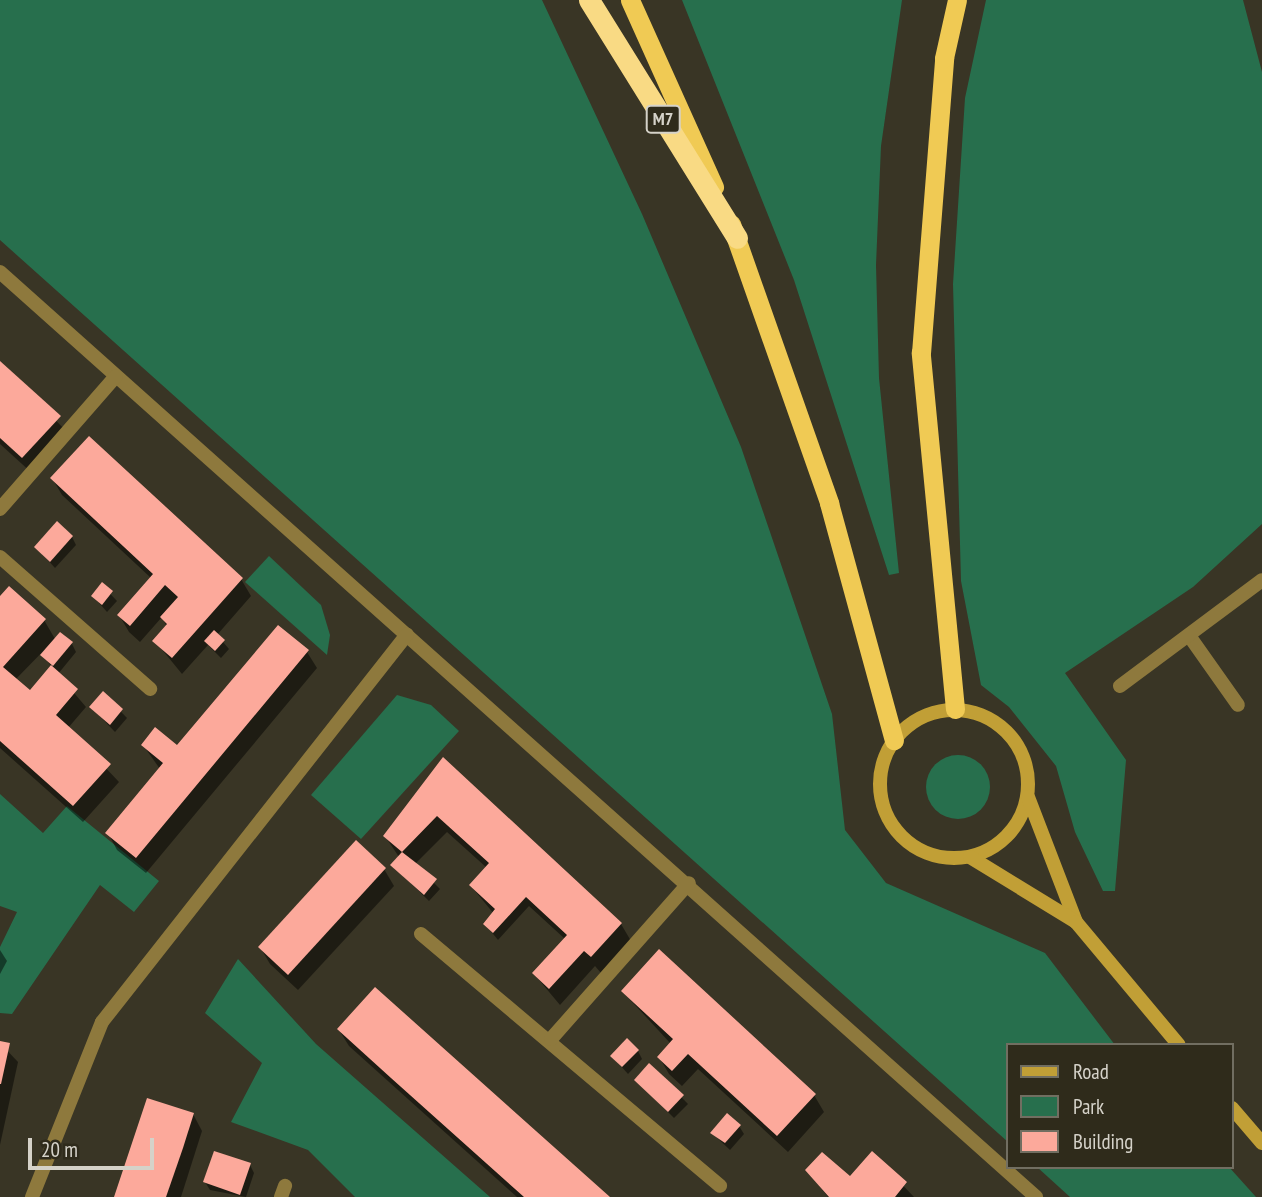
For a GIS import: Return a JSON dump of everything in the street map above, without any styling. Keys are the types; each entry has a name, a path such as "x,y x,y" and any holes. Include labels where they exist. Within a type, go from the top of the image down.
{"highway":[{"name":"M7","path":"589,0 737,238"},
{"path":"630,0 737,238 829,503 894,740"},
{"path":"955,709 921,353 944,58 957,0"}],"main road":[{"path":"1076,922 1028,797 1017,745 1001,726 955,709 921,718 894,740 879,782 891,825 925,853 970,857 1076,922 1177,1043"},
{"path":"970,857 1008,836 1028,797"},
{"path":"1234,1110 1262,1143"}],"street":[{"path":"0,272 689,883 1036,1197"},
{"path":"0,509 116,376"},
{"path":"0,556 150,689"},
{"path":"1120,686 1190,637 1262,580"},
{"path":"32,1197 102,1022 407,635"},
{"path":"1190,637 1238,705"},
{"path":"551,1039 689,883"},
{"path":"421,934 551,1039 720,1186"}],"green space":[{"path":"0,0 542,0 642,214 741,447 832,714 845,830 886,883 1045,953 1113,1043 1006,1043 1006,1140 0,240"},
{"path":"682,0 902,0 881,146 876,265 879,378 899,573 889,575 794,280"},
{"path":"986,0 1243,0 1262,72 1262,524 1193,587 1065,673 1126,760 1115,891 1103,891 1075,832 1056,766 1009,707 981,685 961,581 953,284 965,98"},
{"path":"269,556 321,605 330,635 327,655 245,582"},
{"path":"397,695 431,705 459,731 361,839 311,795"},
{"path":"958,755 981,764 990,787 981,810 958,819 935,810 926,787 935,764"},
{"path":"0,794 43,833 67,806 159,881 134,912 100,885 12,1014 0,1013 0,947 17,912 0,906"},
{"path":"238,959 316,1044 490,1197 355,1197 308,1150 231,1122 262,1063 205,1013"},
{"path":"1039,1169 1231,1169 1256,1197 1070,1197"}],"building":[{"path":"0,361 61,416 22,458 0,438"},
{"path":"89,436 243,578 172,658 152,641 167,624 160,617 178,597 165,585 130,626 117,615 153,574 50,478"},
{"path":"57,521 73,536 50,562 34,547"},
{"path":"102,582 113,591 102,605 91,596"},
{"path":"9,586 46,619 3,667 30,690 51,665 78,689 56,715 111,764 73,806 0,741 0,596"},
{"path":"278,625 309,650 136,858 105,833 163,763 141,745 155,727 177,745"},
{"path":"214,630 225,640 215,651 204,641"},
{"path":"60,632 73,642 53,666 40,655"},
{"path":"103,691 123,709 110,725 89,707"},
{"path":"443,757 622,923 591,957 584,951 549,989 532,973 567,935 526,897 493,933 483,924 495,909 469,885 489,863 437,816 402,852 383,836"},
{"path":"356,840 386,868 288,975 258,947"},
{"path":"402,852 437,879 424,895 390,865"},
{"path":"659,949 816,1094 777,1136 688,1054 672,1071 657,1057 673,1039 621,991"},
{"path":"375,987 610,1197 524,1197 337,1029"},
{"path":"627,1038 639,1050 622,1067 610,1056"},
{"path":"0,1041 10,1043 1,1084 0,1084"},
{"path":"649,1063 684,1095 668,1112 634,1080"},
{"path":"147,1098 194,1113 183,1148 166,1197 114,1197"},
{"path":"727,1113 741,1125 725,1143 710,1133"},
{"path":"214,1151 251,1163 240,1195 203,1182"},
{"path":"872,1151 907,1182 895,1197 829,1197 805,1170 822,1152 850,1176"}]}
